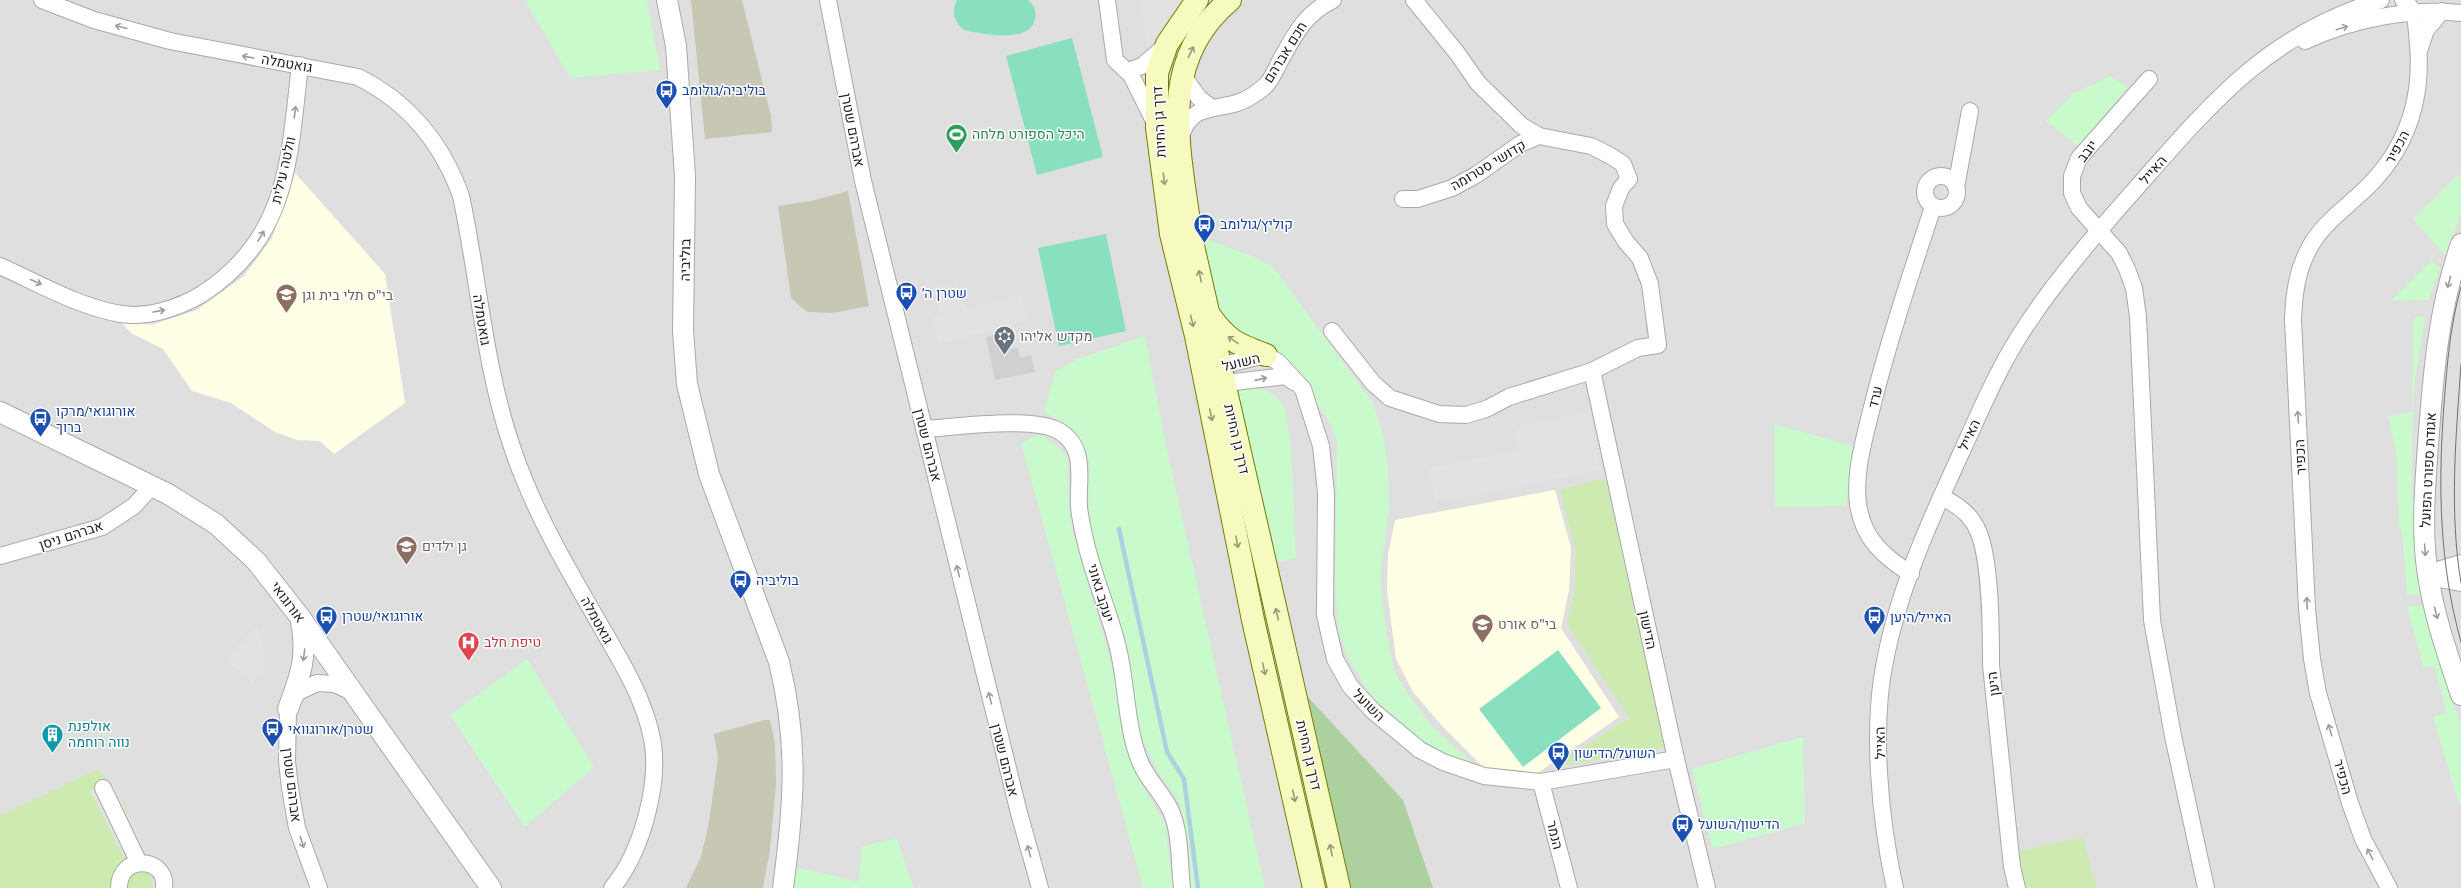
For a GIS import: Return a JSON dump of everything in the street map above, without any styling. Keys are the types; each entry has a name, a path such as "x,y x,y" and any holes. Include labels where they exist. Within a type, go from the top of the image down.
{"main road":[{"name":"דרך גן החיות","path":"1197,0 1166,44 1157,73 1157,128 1171,234 1196,336 1215,374 1339,888"},
{"name":"דרך גן החיות","path":"1230,0 1206,24 1189,53 1181,73 1178,104 1179,143 1191,237 1208,314 1215,374 1253,620 1314,888"},
{"path":"1208,314 1221,331 1234,343 1266,355"}],"street":[{"name":"גואטמלה","path":"42,0 94,20 170,41 358,77 396,100 430,135 454,175 466,220 496,395 514,453 542,521 637,693 651,734 654,757 653,778 647,812 637,848 626,872 612,888"},
{"name":"בוליביה","path":"667,0 676,46 685,176 683,331 687,384 709,474 779,662 786,691 793,742 794,770 792,823 782,888"},
{"name":"אברהם שטרן","path":"828,0 863,180 1018,813 1040,888"},
{"path":"1107,0 1113,53 1119,65 1128,71 1157,128"},
{"name":"חכם אברהם","path":"1179,143 1183,129 1195,113 1239,103 1266,84 1296,32 1307,17 1318,7 1333,0"},
{"path":"1414,0 1457,53 1478,84 1522,126 1539,136"},
{"name":"האייל","path":"1895,888 1883,807 1880,704 1884,663 1891,629 1940,497 1989,391 2020,334 2099,232 2199,117 2254,65 2296,36 2326,20 2353,8 2381,0"},
{"path":"2426,0 2440,11"},
{"name":"האייל","path":"2254,65 2315,36 2409,7 2461,13"},
{"name":"הכפיר","path":"2409,7 2419,54"},
{"name":"הכפיר","path":"2389,888 2363,839 2350,803 2318,693 2312,659 2307,609 2293,296 2302,262 2319,231 2384,172 2403,142 2416,98 2419,54 2426,30 2440,11"},
{"path":"1128,71 1142,66 1166,44"},
{"name":"וולטה עילית","path":"0,266 92,306 122,314 142,314 169,310 194,299 215,285 234,270 249,254 262,235 273,214 290,155 300,65"},
{"path":"1181,73 1195,93 1212,108"},
{"name":"יובב","path":"2099,232 2079,208 2072,193 2072,176 2079,158 2148,79"},
{"path":"1956,187 1947,177 1936,176 1927,183 1924,193 1928,203 1939,209 1950,206 1956,198 1956,187 1970,111"},
{"name":"קדושי סטרומה","path":"1403,199 1418,199 1452,188 1476,175 1520,144 1539,136 1591,146 1609,154 1623,164 1629,179 1621,188 1614,206 1615,224 1626,242 1640,258 1650,284 1658,345 1638,348 1592,371"},
{"name":"ערד","path":"1911,574 1886,557 1875,546 1866,529 1858,504 1859,482 1863,446 1881,370 1933,207"},
{"path":"2099,232 2119,253 2134,288 2138,317 2152,620 2173,736 2206,888"},
{"name":"אגודת ספורט הפועל","path":"2461,244 2446,295 2435,358 2424,520 2428,575 2438,622 2461,695"},
{"path":"1332,331 1373,383 1390,398 1438,414 1466,415 1486,409 1510,397 1592,371"},
{"name":"השועל","path":"1215,374 1266,355 1278,362 1303,389 1321,446 1326,493 1324,615 1336,659 1350,686 1399,735 1420,750 1443,762 1484,776 1541,782 1676,759"},
{"name":"הדישון","path":"1592,371 1676,759 1707,888"},
{"name":"השועל","path":"1215,374 1250,381 1286,376 1303,389"},
{"name":"אורוגואי","path":"0,412 153,486 201,514 256,561 300,617 491,888"},
{"name":"יעקב גאוני","path":"924,429 1024,423 1043,425 1060,431 1072,442 1079,457 1081,470 1079,507 1084,535 1118,647 1135,743 1141,764 1169,807 1176,824 1182,888"},
{"name":"אברהם ניסן","path":"0,556 102,527 134,506 153,486"},
{"name":"היען","path":"1940,497 1964,511 1978,531 1985,557 1991,641 1991,665 2012,867 2017,888"},
{"path":"2428,575 2461,565"},
{"path":"2428,575 2461,581"},
{"path":"288,709 299,680 305,651 300,617"},
{"name":"אברהם שטרן","path":"318,888 297,828 290,788 287,761 288,709 298,692 317,683 334,684 354,693"},
{"name":"הנמר","path":"1541,782 1569,888"},
{"path":"103,788 139,863"},
{"path":"119,888 119,882 126,869 139,863 154,866 163,878 164,888"}],"shaded area":[{"path":"0,0 2461,0 2461,888 0,888"},
{"path":"691,0 742,0 771,116 772,132 705,139"},
{"path":"1139,0 1179,0 1147,51 1142,15"},
{"name":"בי\"ס תלי בית וגן","path":"295,173 385,274 405,403 334,454 320,441 297,440 275,432 231,403 192,391 163,349 131,333 119,320 151,325 197,310 244,276 272,238"},
{"path":"848,191 869,306 833,313 807,312 791,298 778,206 811,201"},
{"path":"958,282 966,310 1022,295 1029,320 938,344 932,318 941,316 934,288"},
{"name":"מקדש אליהו","path":"1001,333 1004,350 1018,348 1020,358 1031,355 1035,372 995,380 986,337"},
{"path":"1590,413 1601,470 1435,502 1428,468 1518,451 1514,428"},
{"name":"בי\"ס אורט","path":"1555,490 1571,548 1569,590 1561,628 1619,717 1539,772 1488,772 1445,729 1413,692 1396,659 1387,590 1388,555 1395,520"},
{"path":"257,625 265,649 263,672 252,683 226,660"},
{"path":"764,720 770,720 775,743 776,783 770,850 763,888 686,888 701,857 709,822 718,758 714,734"},
{"path":"111,780 144,845 123,856 90,791"}],"green space":[{"path":"524,0 647,0 660,70 571,78"},
{"path":"957,0 1028,0 1032,4 1036,14 1035,19 1032,27 1025,32 1016,35 993,35 964,30 954,16 954,8"},
{"path":"1072,38 1103,157 1037,175 1006,56"},
{"path":"2111,76 2128,87 2078,146 2046,121 2072,94"},
{"path":"2461,173 2461,214 2445,256 2413,219"},
{"path":"1106,234 1126,331 1059,346 1038,248"},
{"path":"1198,236 1252,256 1274,268 1373,403 1384,439 1388,467 1389,510 1380,575 1385,625 1394,670 1409,696 1432,726 1473,764 1439,751 1401,726 1368,691 1348,658 1339,633 1335,590 1337,441 1328,419 1315,401 1300,386 1249,345 1233,330 1220,312 1211,287"},
{"path":"2432,260 2440,269 2428,300 2391,301"},
{"path":"2425,316 2414,391 2412,442 2415,543 2420,594 2407,595 2402,534 2399,527 2396,452 2388,416 2412,412 2413,318"},
{"path":"1145,336 1166,446 1265,888 1191,888 1190,849 1180,803 1157,770 1142,739 1126,663 1105,587 1091,526 1088,497 1090,463 1081,439 1073,429 1044,412 1055,372 1075,360"},
{"path":"1239,387 1257,387 1275,395 1285,408 1291,449 1296,558 1277,562 1231,396"},
{"path":"1774,424 1853,446 1846,506 1775,507"},
{"path":"1039,434 1057,445 1068,458 1069,510 1073,533 1107,647 1138,778 1165,823 1173,888 1143,888 1021,443"},
{"path":"1605,478 1667,747 1551,768 1625,720 1630,719 1567,624 1574,594 1576,551 1560,490"},
{"path":"2424,605 2430,635 2461,726 2461,805 2459,805 2433,717 2447,712 2434,666 2423,667 2407,606"},
{"path":"1558,650 1601,708 1523,767 1479,709"},
{"path":"527,659 594,767 525,827 450,715"},
{"path":"1306,695 1403,800 1433,888 1350,888"},
{"path":"1803,737 1805,823 1713,849 1692,769"},
{"path":"98,769 124,802 141,843 153,888 0,888 0,816"},
{"path":"2083,837 2097,888 2025,888 2018,851"},
{"path":"896,838 914,888 792,888 795,867 859,882 861,847"}],"waterway":[{"path":"1119,529 1167,752 1184,779 1198,888"}],"tram line":[{"path":"2461,287 2452,331 2446,375 2441,464 2444,553 2448,583 2461,642"},
{"path":"2461,364 2454,501 2457,556 2461,583"}],"place":[{"name":"בוליביה/גולומב","path":"666,110"},
{"name":"היכל הספורט מלחה","path":"956,154"},
{"name":"קוליץ/גולומב","path":"1205,244"},
{"name":"שטרן ה׳","path":"907,312"},
{"name":"בי\"ס תלי בית וגן","path":"286,314"},
{"name":"מקדש אליהו","path":"1005,356"},
{"name":"אורוגואי/מרקו ברוך","path":"41,438"},
{"name":"גן ילדים","path":"406,566"},
{"name":"בוליביה","path":"741,600"},
{"name":"אורוגואי/שטרן","path":"326,636"},
{"name":"האייל/היען","path":"1874,636"},
{"name":"בי\"ס אורט","path":"1482,644"},
{"name":"טיפת חלב","path":"468,662"},
{"name":"שטרן/אורוגוואי","path":"272,748"},
{"name":"אולפנת נווה רוחמה","path":"53,754"},
{"name":"השועל/הדישון","path":"1558,772"},
{"name":"הדישון/השועל","path":"1682,844"}]}
